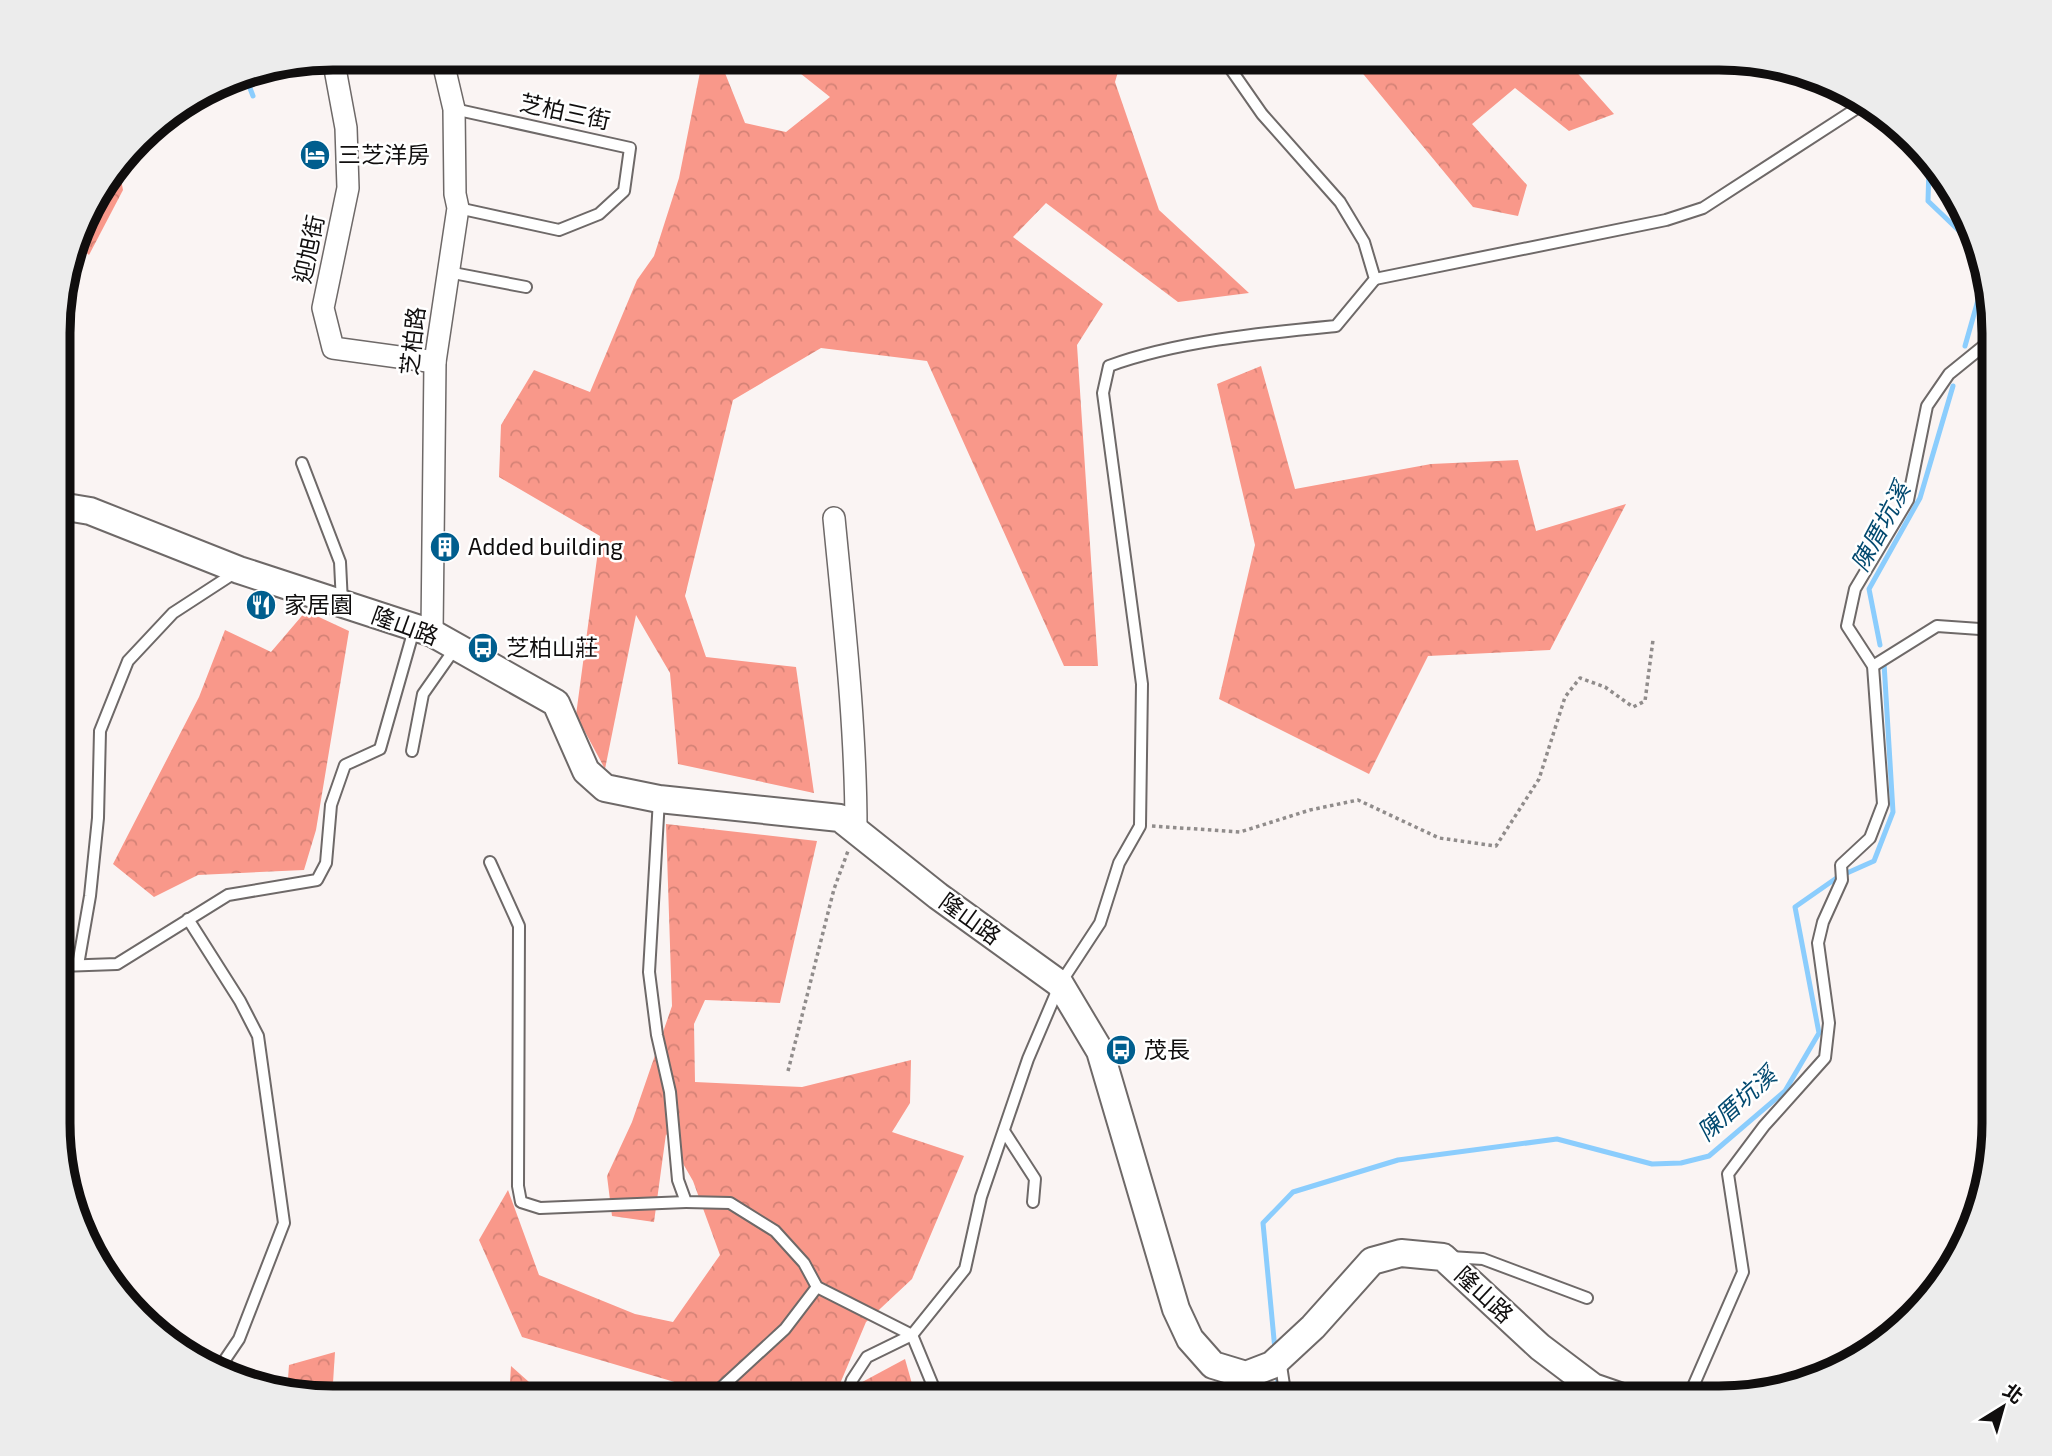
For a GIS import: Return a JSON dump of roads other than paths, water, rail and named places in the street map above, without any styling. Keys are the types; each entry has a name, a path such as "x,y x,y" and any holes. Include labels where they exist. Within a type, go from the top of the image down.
{"street":[{"name":"迎旭街","path":"335,70 346,128 348,188 323,308 334,348 435,362"},
{"name":"芝柏路","path":"424,629 435,362 458,208 455,194 454,109 445,70"},
{"name":"隆山路","path":"70,508 90,511 239,570 424,629 556,703 586,771 606,788 659,799 840,818 856,830 938,897 1060,984 1100,1051 1176,1309 1190,1339 1213,1365 1246,1375 1277,1361 1313,1327 1372,1261 1401,1253 1443,1257 1540,1348 1592,1386"},
{"path":"834,518 849,667 856,778 856,830"}],"lane":[{"path":"1231,70 1262,114 1340,202 1364,242 1375,279"},
{"name":"芝柏三街","path":"454,109 630,148 624,191 598,214 559,230 458,208"},
{"path":"850,1386 867,1357 912,1335 965,1269 981,1197 1028,1059 1060,984 1100,923 1119,863 1140,825 1142,684 1103,393 1109,366 1139,355 1274,332 1336,326 1375,279 1665,220 1703,208 1856,109"},
{"path":"448,272 526,287"},
{"path":"1693,1386 1743,1272 1728,1174 1764,1126 1825,1058 1829,1023 1818,943 1823,922 1842,880 1841,865 1870,838 1883,804 1873,666 1847,626 1855,589 1908,500 1927,406 1949,374 1982,347"},
{"path":"302,463 341,562 342,603"},
{"path":"78,965 90,896 99,818 100,731 128,661 173,613 239,570"},
{"path":"1873,666 1937,626 1982,629"},
{"path":"70,965 117,964 228,895 317,880 326,863 331,805 345,765 380,749 424,629"},
{"path":"412,751 423,694 456,646"},
{"path":"659,799 649,972 657,1035 670,1092 678,1180 686,1202"},
{"path":"490,862 519,926 518,1186 521,1202 540,1208 686,1202 730,1203 775,1231 804,1263 817,1287 912,1335 934,1386"},
{"path":"188,919 240,1001 258,1036 284,1223 239,1339 223,1362"},
{"path":"1004,1131 1035,1179 1033,1202"},
{"path":"1443,1257 1483,1259 1587,1298"},
{"path":"723,1386 785,1329 817,1287"},
{"path":"1277,1361 1283,1386"}],"waterway":[{"path":"248,84 253,96"},
{"name":"陳厝坑溪","path":"1929,174 1928,201 1963,234"},
{"name":"陳厝坑溪","path":"1965,346 1979,295"},
{"name":"陳厝坑溪","path":"1880,645 1869,589 1920,498 1953,386"},
{"name":"陳厝坑溪","path":"1275,1350 1263,1223 1293,1192 1398,1160 1557,1139 1652,1164 1681,1163 1709,1156 1785,1091 1819,1033 1795,907 1838,877 1874,861 1893,812 1884,663"},
{"name":"陳厝坑溪","path":"1277,1370 1278,1386"}],"place":[{"name":"三芝洋房","path":"315,155"},
{"name":"Added building","path":"445,547"},
{"name":"家居園","path":"261,605"},
{"name":"芝柏山莊","path":"483,648"},
{"name":"茂長","path":"1121,1050"}]}
